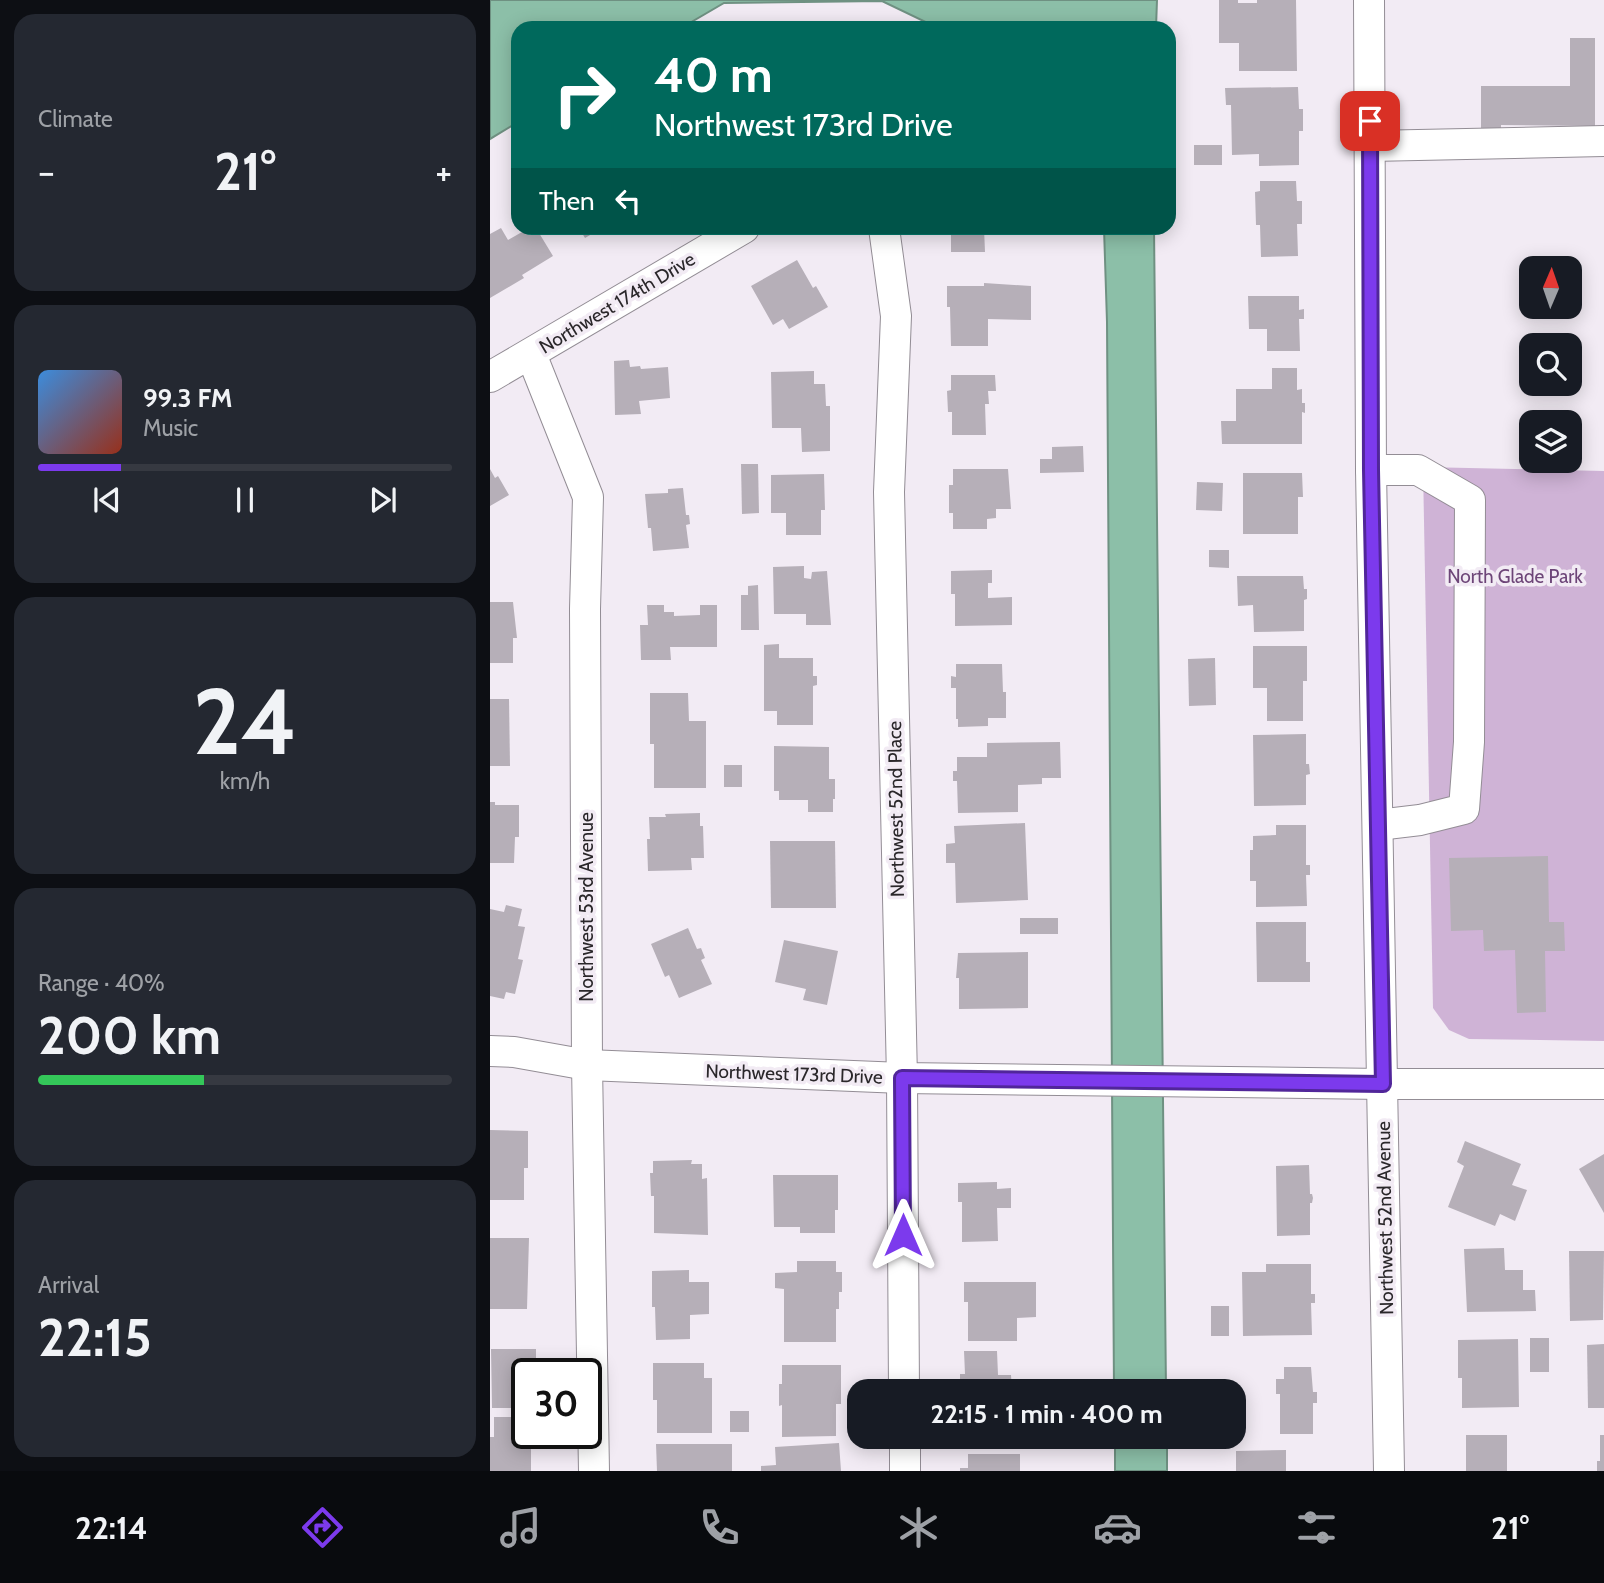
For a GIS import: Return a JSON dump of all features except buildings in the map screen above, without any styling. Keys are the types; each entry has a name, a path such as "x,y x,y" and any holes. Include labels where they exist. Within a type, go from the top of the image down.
{"street":[{"name":"Northwest 52nd Avenue","path":"1369,0 1371,470 1389,1471"},
{"path":"1370,146 1604,141"},
{"name":"Northwest 174th Drive","path":"490,377 732,235"},
{"name":"Northwest 52nd Place","path":"885,235 896,316 889,492 902,1078 904,1379"},
{"name":"Northwest 53rd Avenue","path":"531,354 588,498 585,609 587,1065 594,1471"},
{"path":"1371,470 1418,470 1470,500 1469,742 1464,809 1420,820 1378,825"},
{"name":"Northwest 173rd Drive","path":"490,1051 514,1052 587,1065 902,1078 1604,1084"},
{"path":"905,1449 905,1471"}],"green space":[{"name":"North Glade Park","path":"1423,467 1519,469 1519,473 1604,471 1604,1041 1469,1039 1449,1030 1433,1008"}],"shaded area":[{"path":"490,0 1157,0 1156,21 923,21 882,1 724,3 693,21 511,21 511,126 490,139"},
{"path":"1104,235 1154,235 1166,1379 1114,1379"},
{"path":"1115,1449 1167,1449 1167,1471 1115,1471"}],"route":[{"path":"903,1235 902,1078 1383,1084 1371,470 1370,121"}]}
